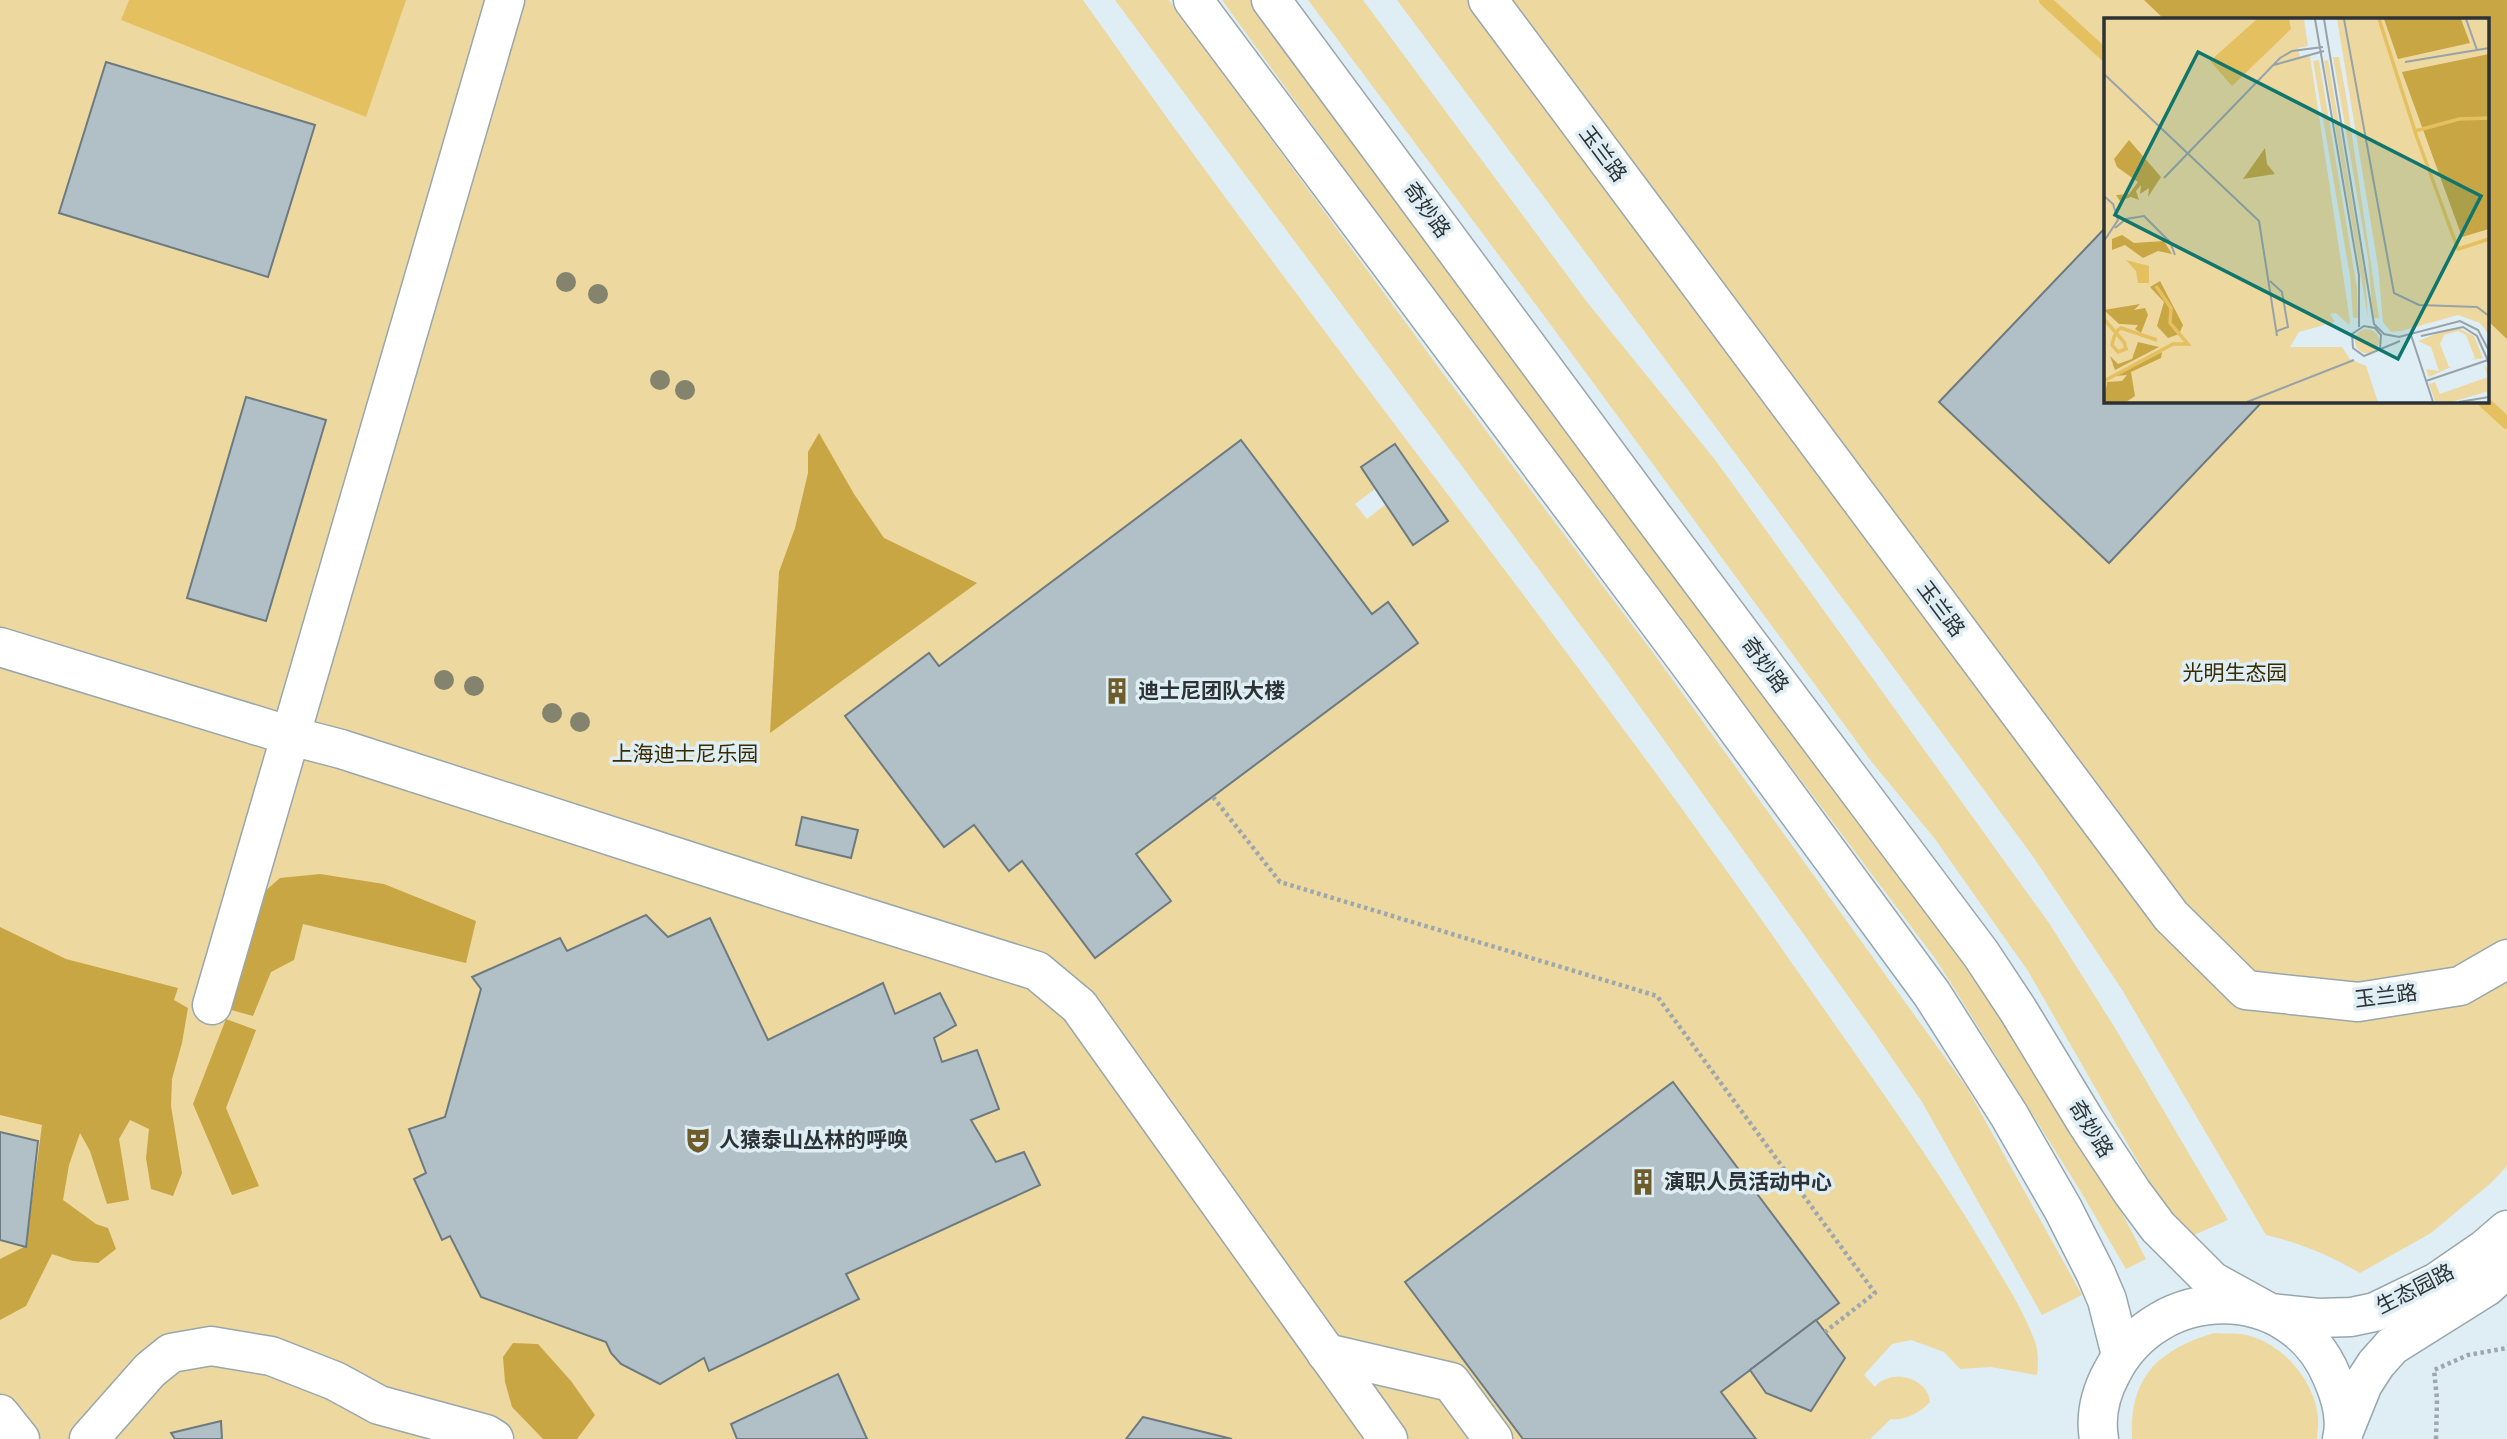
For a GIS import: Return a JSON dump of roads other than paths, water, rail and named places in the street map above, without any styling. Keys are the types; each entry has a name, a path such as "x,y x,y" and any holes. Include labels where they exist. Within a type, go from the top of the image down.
{"street":[{"path":"212,1005 505,0"},
{"path":"1194,0 1689,663 1932,994 2009,1115 2068,1220 2107,1300 2121,1355"},
{"name":"奇妙路","path":"1272,0 1651,514 1981,954 2038,1041 2086,1122 2158,1227 2212,1281 2301,1333 2326,1361 2340,1396 2343,1436"},
{"name":"玉兰路","path":"1488,0 2171,916 2246,990 2358,1003 2460,986 2507,959"},
{"path":"0,648 341,749 797,897 1037,971 1079,1006 1388,1439"},
{"name":"生态园路","path":"2270,1313 2318,1318 2351,1317 2375,1312 2437,1282 2485,1249 2507,1230"},
{"name":"生态园路","path":"2343,1436 2363,1384 2392,1346 2486,1287 2507,1268"},
{"path":"2099,1439 2097,1428 2103,1390 2121,1355 2150,1326 2188,1308 2229,1303 2270,1313"},
{"path":"89,1439 150,1370 170,1353 211,1346 271,1356 335,1381 379,1405 486,1434 494,1439"},
{"path":"1326,1353 1451,1382 1493,1439"},
{"path":"0,1414 20,1439"}],"waterway":[{"path":"2045,0 2104,54"},
{"path":"2484,402 2507,423"}],"place":[{"name":"迪士尼团队大楼","path":"1117,691"},
{"name":"人猿泰山丛林的呼唤","path":"698,1140"},
{"name":"演职人员活动中心","path":"1643,1182"}],"park label":[{"name":"光明生态园","path":"2235,673"},
{"name":"上海迪士尼乐园","path":"685,754"}]}
